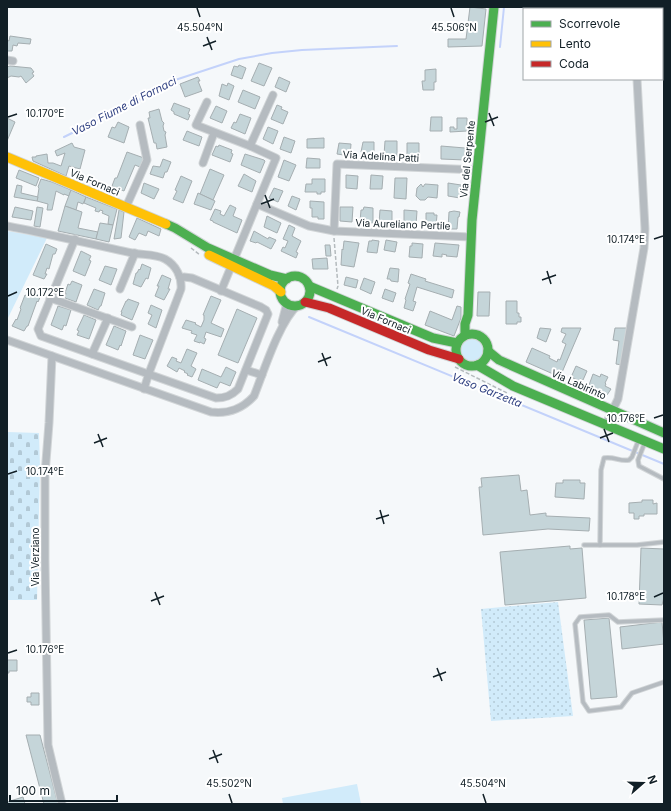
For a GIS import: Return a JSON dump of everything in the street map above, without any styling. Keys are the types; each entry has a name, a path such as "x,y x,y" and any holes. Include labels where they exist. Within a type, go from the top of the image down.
{"street":[{"name":"Via del Serpente","path":"465,335 468,315 471,236 494,7"},
{"path":"606,424 620,392 644,248 645,229 637,80"},
{"path":"250,146 273,95"},
{"path":"207,102 196,125 276,158 221,291"},
{"path":"126,207 147,160 140,125"},
{"path":"203,163 214,133"},
{"name":"Via Fornaci","path":"7,157 175,228 274,286 281,292 282,298 287,303 294,306 302,304 329,308 429,350 459,359 468,365 477,365"},
{"name":"Via Adelina Patti","path":"334,231 337,164 477,170"},
{"path":"257,204 309,226 334,231"},
{"path":"7,226 163,258 178,272 182,283 181,290 149,373 144,390"},
{"name":"Via Aureliano Pertile","path":"334,231 471,236"},
{"path":"75,239 38,329 41,336 216,398 224,398 232,395 238,389 268,314 266,310 261,307 192,278 180,278"},
{"path":"120,289 135,253"},
{"name":"Via Fornaci","path":"233,263 287,279 294,276 300,277 309,286 432,338 457,343"},
{"path":"281,292 282,285 287,279"},
{"path":"7,340 144,390 211,412 219,413 236,410 246,404 254,396 280,332 288,317 302,304 310,293 309,286"},
{"path":"50,298 132,327"},
{"path":"280,332 287,303"},
{"name":"Via del Serpente","path":"468,315 475,334"},
{"path":"92,354 108,318"},
{"path":"459,359 456,353 457,343 465,335 475,334 480,336 485,340 488,351 485,359 477,365 513,386 664,449"},
{"name":"Via Labirinto","path":"488,351 499,360 664,433"},
{"name":"Via Verziano","path":"52,356 45,474 48,745 62,804"},
{"path":"246,370 262,376"}],"lane":[{"path":"600,545 601,470 604,458 615,458 627,461 631,459 642,440"},
{"path":"642,440 638,462 639,466 664,479"},
{"path":"584,545 637,545 664,542"},
{"path":"664,620 618,622 609,615 580,617 575,624 583,702 589,711 621,707 632,693 664,682"}],"path":[{"path":"334,231 338,286 335,297"}],"green space":[{"path":"7,231 47,238 7,320"},
{"path":"472,338 480,342 484,350 480,358 472,362 464,358 460,350 464,342"},
{"path":"7,432 39,433 40,467 37,600 7,600"},
{"path":"558,602 573,716 491,721 481,609"},
{"path":"357,784 361,804 283,804 282,798"}],"building":[{"path":"470,7 486,9 482,46 448,47 448,39 466,39"},
{"path":"10,36 31,39 30,44 18,43 17,46 13,45 12,51 7,51 7,40 9,41"},
{"path":"259,63 272,68 264,86 251,81"},
{"path":"239,65 246,68 242,79 231,75 234,66 238,67"},
{"path":"7,67 31,68 34,72 32,73 34,76 26,83 21,76 11,76 7,78"},
{"path":"436,69 436,82 434,82 434,90 423,90 422,81 425,81 425,70"},
{"path":"198,77 202,91 185,97 180,84"},
{"path":"279,77 290,82 286,92 275,87"},
{"path":"228,83 234,86 229,100 219,96 222,84 227,86"},
{"path":"243,90 260,97 255,109 238,102"},
{"path":"174,103 190,109 188,120 174,114 171,110"},
{"path":"277,105 282,107 281,109 288,112 283,124 271,119"},
{"path":"216,106 227,111 222,123 210,118"},
{"path":"159,109 162,121 164,123 164,131 166,132 167,147 157,149 156,143 154,143 148,118 150,118 149,112"},
{"path":"240,114 251,118 245,134 231,128 234,122 236,123"},
{"path":"431,117 442,117 442,131 430,131"},
{"path":"7,118 15,122 7,141"},
{"path":"457,118 467,118 467,131 450,132 450,127 457,129"},
{"path":"118,122 129,127 124,143 108,137 112,127 115,128"},
{"path":"268,127 278,131 273,144 263,139"},
{"path":"187,131 202,137 199,146 183,140"},
{"path":"284,137 295,141 291,153 280,149"},
{"path":"324,138 324,148 307,148 307,139"},
{"path":"385,141 397,141 397,157 384,155"},
{"path":"363,142 374,142 374,158 365,158 365,155 361,152"},
{"path":"72,143 74,147 85,150 80,169 69,166 66,176 33,161 32,157 47,154 48,163 61,166 65,153 57,156 55,151"},
{"path":"339,143 351,144 350,156 337,154"},
{"path":"407,143 419,143 419,159 407,158"},
{"path":"219,145 232,150 231,153 233,154 230,162 212,155 216,146 218,147"},
{"path":"441,146 465,148 465,160 441,159"},
{"path":"127,152 144,158 140,167 135,165 124,191 112,186 115,178 117,178"},
{"path":"245,154 265,161 260,173 241,165"},
{"path":"307,158 320,159 320,168 306,168"},
{"path":"163,159 171,162 163,178 150,174 153,166 160,167"},
{"path":"284,160 296,165 289,181 278,177"},
{"path":"210,169 224,175 213,200 200,194"},
{"path":"19,170 39,178 36,186 16,178"},
{"path":"244,174 256,181 252,192 238,186"},
{"path":"346,175 358,176 357,189 346,188"},
{"path":"371,175 383,176 382,189 370,189"},
{"path":"181,176 192,181 183,203 173,199"},
{"path":"395,178 407,178 406,199 394,198"},
{"path":"41,179 71,190 69,196 56,191 52,210 47,210 48,204 37,201 38,187"},
{"path":"312,179 325,179 325,192 317,194 317,192 305,192 306,184 312,184"},
{"path":"144,183 159,189 154,199 141,193"},
{"path":"448,183 461,185 460,198 448,196"},
{"path":"421,184 423,187 425,184 438,185 437,198 428,197 425,200 420,200 416,196 417,188"},
{"path":"17,185 22,186 21,193 38,197 37,201 14,197"},
{"path":"274,188 283,191 278,202 269,198"},
{"path":"71,190 86,197 83,204 78,202 76,210 65,206"},
{"path":"198,193 215,201 211,210 194,204"},
{"path":"292,196 300,199 296,210 288,206"},
{"path":"86,197 117,209 113,225 108,224 109,216 102,213 103,211 95,211 96,208 84,203"},
{"path":"310,201 324,202 324,219 312,217"},
{"path":"230,205 236,208 233,216 242,220 237,233 210,220 215,209 221,211 220,214 224,216"},
{"path":"65,206 82,212 78,228 98,232 96,239 58,231"},
{"path":"15,207 33,211 31,220 12,217"},
{"path":"37,207 43,208 40,227 34,226"},
{"path":"340,207 353,207 352,222 340,221"},
{"path":"364,207 373,208 373,223 360,222 361,210 363,210"},
{"path":"119,210 124,212 121,238 114,239"},
{"path":"380,210 392,211 392,224 379,223"},
{"path":"404,210 417,211 416,225 404,224"},
{"path":"449,212 460,212 457,229 448,229"},
{"path":"426,213 434,213 434,215 437,215 436,226 426,226"},
{"path":"267,216 281,223 277,233 264,227"},
{"path":"137,218 161,229 159,236 148,231 146,236 139,233 135,240 129,237"},
{"path":"100,223 113,225 109,242 96,239"},
{"path":"289,225 295,228 292,236 301,241 296,252 298,253 296,258 281,251 283,247 285,248 288,241 283,239"},
{"path":"254,231 268,239 269,237 276,240 271,249 257,242 250,241"},
{"path":"386,240 397,242 395,252 384,250"},
{"path":"344,241 359,243 354,267 341,265"},
{"path":"369,241 379,241 377,253 367,252"},
{"path":"412,243 423,244 422,258 409,257 410,246 412,246"},
{"path":"435,243 459,245 457,257 442,254 442,257 433,256"},
{"path":"46,244 57,249 55,254 53,254 49,269 47,268 45,274 47,274 44,279 33,275"},
{"path":"325,245 330,245 331,256 326,256"},
{"path":"81,251 91,256 89,260 91,261 85,276 73,271"},
{"path":"327,258 328,269 313,269 312,259"},
{"path":"142,264 151,268 148,279 146,278 141,287 133,284 136,273 139,269 140,270"},
{"path":"105,266 117,269 111,285 99,280"},
{"path":"390,268 399,269 398,282 387,279"},
{"path":"411,274 426,279 425,281 454,290 452,298 417,287 413,301 416,302 413,311 404,308"},
{"path":"162,275 171,279 168,289 170,289 164,300 155,296 159,286 157,286"},
{"path":"346,277 358,280 356,288 344,285"},
{"path":"364,278 375,282 371,294 360,289"},
{"path":"72,281 82,285 76,302 65,298 68,284 70,285"},
{"path":"94,289 105,293 101,306 98,310 87,305"},
{"path":"385,289 396,293 393,302 382,298"},
{"path":"29,290 41,295 38,302 37,301 28,326 24,331 12,326 16,319 17,320 25,295 27,296"},
{"path":"478,292 490,292 489,316 477,316"},
{"path":"211,296 221,300 211,323 224,329 221,337 206,332 204,344 194,341 197,335 191,333 192,331 182,328 186,320 196,323 195,324 201,327 204,320 203,315"},
{"path":"128,299 139,303 132,320 121,315 121,312"},
{"path":"506,301 517,301 517,313 519,313 519,317 521,317 521,322 517,322 517,324 506,324"},
{"path":"151,305 162,310 156,328 148,324 152,315 148,313"},
{"path":"58,306 71,310 66,326 64,325 62,330 51,325"},
{"path":"457,306 461,307 461,318 454,336 425,325 430,311 452,320"},
{"path":"237,309 257,318 238,363 218,355"},
{"path":"84,315 96,320 89,339 77,335 79,331 77,330"},
{"path":"114,326 126,331 121,346 120,345 118,350 106,345"},
{"path":"540,328 551,329 546,342 537,338"},
{"path":"562,328 581,328 560,377 526,362 532,348 550,356 549,358 557,362 558,359 560,360 566,344 562,342 566,334 561,332"},
{"path":"615,328 628,328 622,365 616,364 619,341 613,340"},
{"path":"140,335 153,340 145,359 133,355"},
{"path":"187,349 197,353 191,366 196,369 192,377 187,375 188,374 184,372 185,371 179,368 177,372 167,366 172,357 181,363"},
{"path":"576,366 587,371 583,380 580,379 579,381 573,378 572,375"},
{"path":"226,367 236,372 230,386 220,382 217,388 198,380 202,369 221,377"},
{"path":"593,374 600,377 601,374 608,377 605,386 611,389 607,395 597,391 589,385"},
{"path":"519,475 521,491 527,490 530,515 546,513 546,516 590,518 589,531 548,529 483,535 479,487 482,487 481,478"},
{"path":"563,480 580,480 580,483 585,483 584,499 555,497 556,483 563,483"},
{"path":"642,500 653,500 653,504 657,503 657,514 644,514 644,516 639,516 639,519 634,519 634,513 629,513 629,503 642,502"},
{"path":"570,546 570,549 582,548 586,598 505,605 500,552"},
{"path":"641,548 664,549 664,597 662,605 639,604"},
{"path":"609,618 617,697 591,699 584,620"},
{"path":"662,622 664,644 622,649 620,627"},
{"path":"7,660 17,660 17,671 9,671 9,673 7,673"},
{"path":"31,693 39,693 39,705 31,705 31,702 27,702 27,697 31,697"},
{"path":"26,735 40,735 58,804 44,804"},
{"path":"23,797 25,804 7,804 7,802"}],"waterway":[{"name":"Vaso Fiume di Fornaci","path":"500,47 504,7"},
{"name":"Vaso Fiume di Fornaci","path":"64,137 145,97 166,83 239,59 272,53 302,50 397,46"},
{"name":"Vaso Garzetta","path":"309,317 664,464"}],"traffic: fast":[{"path":"465,335 465,324 468,315 472,220 494,7"},
{"path":"166,224 208,248 270,275 287,279"},
{"path":"295,276 301,277 309,285 310,291 309,297 301,305 295,306 289,305 281,297 280,291 281,285 289,277 295,276"},
{"path":"309,286 433,338 457,343"},
{"path":"469,334 475,334 485,341 488,350 487,356 481,363 475,366 469,366 459,359 456,353 456,347 463,337 469,334"},
{"path":"488,351 499,360 664,433"},
{"path":"477,365 513,386 664,449"}],"traffic: slow":[{"path":"7,157 166,224"},
{"path":"209,255 274,286 281,292"}],"traffic: jam":[{"path":"305,302 329,308 429,350 459,359"}]}
